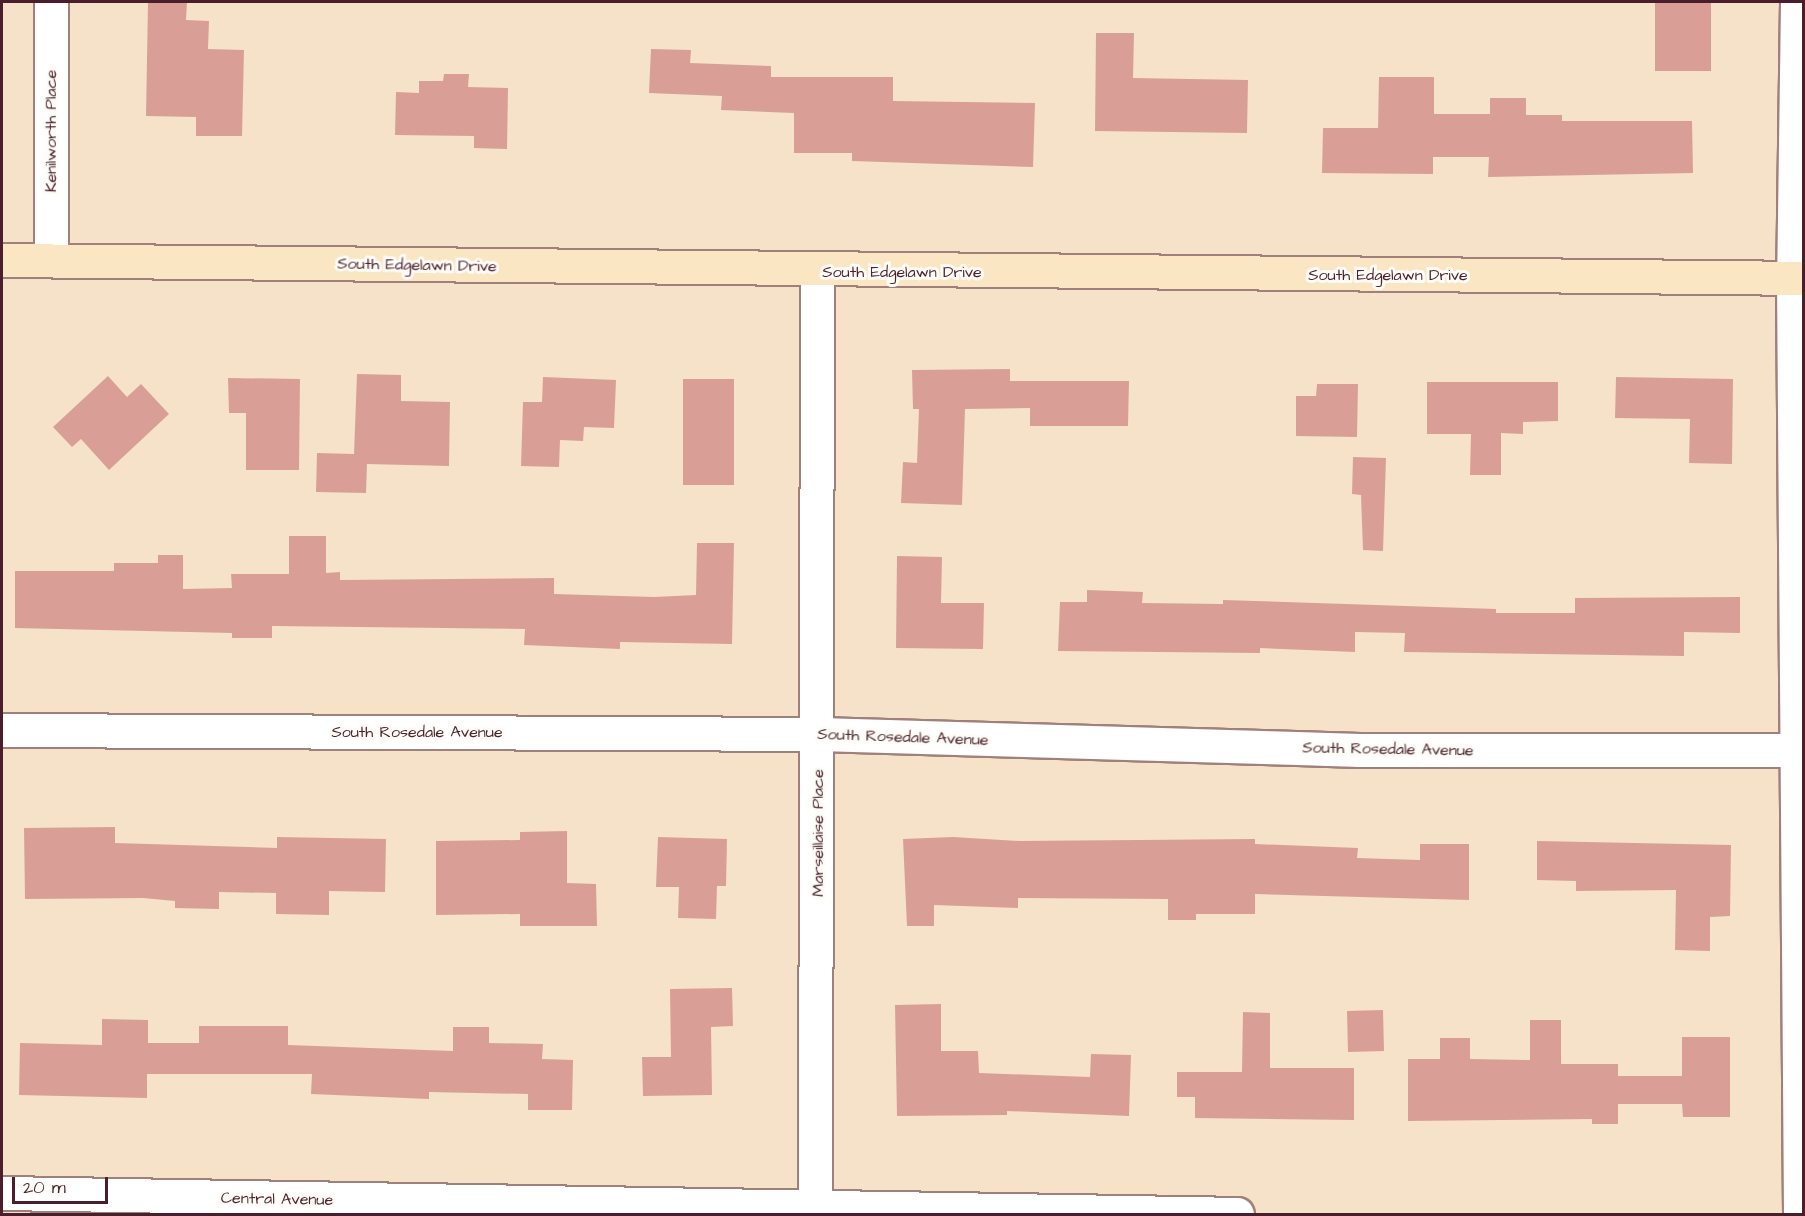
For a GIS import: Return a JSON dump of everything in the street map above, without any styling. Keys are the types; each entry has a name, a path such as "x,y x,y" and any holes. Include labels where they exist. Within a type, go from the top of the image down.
{"street":[{"name":"Kenilworth Place","path":"51,2 51,260"},
{"path":"1797,2 1800,1215"},
{"name":"South Edgelawn Drive","path":"2,260 817,271 1798,278"},
{"name":"Marseillaise Place","path":"815,1212 819,734 817,271"},
{"name":"South Rosedale Avenue","path":"2,730 819,734 1360,750 1800,750"},
{"name":"Central Avenue","path":"2,1193 815,1212 1237,1215"}],"building":[{"path":"148,2 187,2 186,20 209,21 208,49 244,50 242,136 196,136 196,117 146,116"},
{"path":"1655,2 1711,2 1711,71 1655,71"},
{"path":"1096,33 1134,33 1133,78 1248,80 1247,133 1095,131"},
{"path":"651,49 691,50 690,63 771,66 771,77 893,77 893,101 1035,103 1033,167 852,161 852,153 794,153 794,113 721,110 722,96 649,93"},
{"path":"444,74 469,74 468,87 508,88 507,149 474,148 474,136 395,135 396,92 419,93 419,81 443,81"},
{"path":"1379,77 1434,77 1434,114 1490,114 1490,98 1526,98 1526,115 1562,115 1562,121 1692,121 1693,173 1488,177 1489,157 1433,157 1433,174 1322,173 1323,128 1378,128"},
{"path":"1010,369 1010,381 1129,381 1128,426 1030,426 1030,408 965,409 962,505 901,503 903,462 917,463 919,409 913,409 912,370"},
{"path":"357,374 401,375 401,401 450,402 449,466 367,464 366,493 316,492 317,453 354,454"},
{"path":"108,376 127,397 141,384 169,414 109,470 81,439 72,447 53,427"},
{"path":"543,377 616,380 614,428 584,427 583,441 560,440 559,467 521,466 523,402 542,402"},
{"path":"1616,377 1733,379 1732,464 1689,463 1690,419 1615,418"},
{"path":"228,378 300,379 299,470 246,470 246,413 229,413"},
{"path":"683,379 734,379 734,485 683,485"},
{"path":"1427,382 1558,382 1558,421 1523,422 1523,434 1501,433 1501,475 1470,475 1471,434 1427,434"},
{"path":"1317,384 1358,384 1357,437 1296,436 1296,396 1316,396"},
{"path":"1353,457 1386,458 1383,551 1363,550 1361,495 1352,494"},
{"path":"289,536 326,536 326,573 340,572 340,580 554,578 554,594 654,597 696,595 697,543 734,543 732,644 620,642 620,649 524,645 525,629 272,626 272,638 232,638 232,633 15,628 15,571 114,571 114,563 158,563 158,555 183,555 183,589 232,588 231,574 289,574"},
{"path":"897,556 942,557 941,603 984,603 983,649 896,648"},
{"path":"1087,590 1143,592 1142,603 1223,604 1223,600 1496,609 1496,613 1575,613 1575,598 1740,597 1740,633 1684,632 1684,656 1404,652 1405,633 1355,632 1355,652 1260,648 1260,653 1058,651 1060,602 1087,602"},
{"path":"115,827 115,843 277,848 277,837 386,839 385,892 329,891 329,915 276,914 276,893 219,892 219,909 175,908 175,901 143,898 25,899 24,828"},
{"path":"567,831 567,883 596,884 597,926 520,926 520,914 436,915 436,841 520,840 520,832"},
{"path":"658,837 727,839 726,886 717,886 716,919 678,918 679,887 656,887"},
{"path":"953,837 1020,841 1255,839 1255,844 1358,848 1357,858 1420,860 1420,844 1469,844 1469,900 1255,894 1255,914 1196,914 1196,920 1168,920 1168,899 1018,898 1018,908 934,905 934,926 907,926 903,839"},
{"path":"1537,841 1731,845 1730,916 1710,917 1710,951 1675,950 1676,890 1576,891 1576,881 1537,880"},
{"path":"732,988 733,1026 711,1027 712,1095 643,1096 642,1057 671,1057 670,989"},
{"path":"941,1004 941,1051 978,1051 979,1073 1090,1077 1091,1054 1131,1055 1129,1116 1007,1111 1007,1115 897,1116 895,1005"},
{"path":"1383,1010 1384,1051 1348,1052 1347,1011"},
{"path":"1243,1012 1270,1013 1270,1068 1354,1068 1354,1120 1195,1118 1195,1097 1177,1097 1177,1072 1242,1072"},
{"path":"102,1019 148,1020 148,1043 199,1043 199,1026 288,1026 288,1045 453,1051 453,1027 489,1027 489,1043 543,1044 542,1059 573,1060 572,1110 528,1110 528,1094 429,1092 429,1099 311,1094 312,1074 147,1074 147,1098 19,1095 20,1043 102,1045"},
{"path":"1530,1020 1561,1020 1561,1064 1618,1064 1618,1076 1682,1076 1682,1037 1730,1037 1730,1117 1683,1117 1682,1104 1618,1104 1618,1124 1592,1124 1592,1119 1408,1121 1408,1059 1440,1059 1440,1038 1470,1038 1470,1059 1530,1060"}]}
